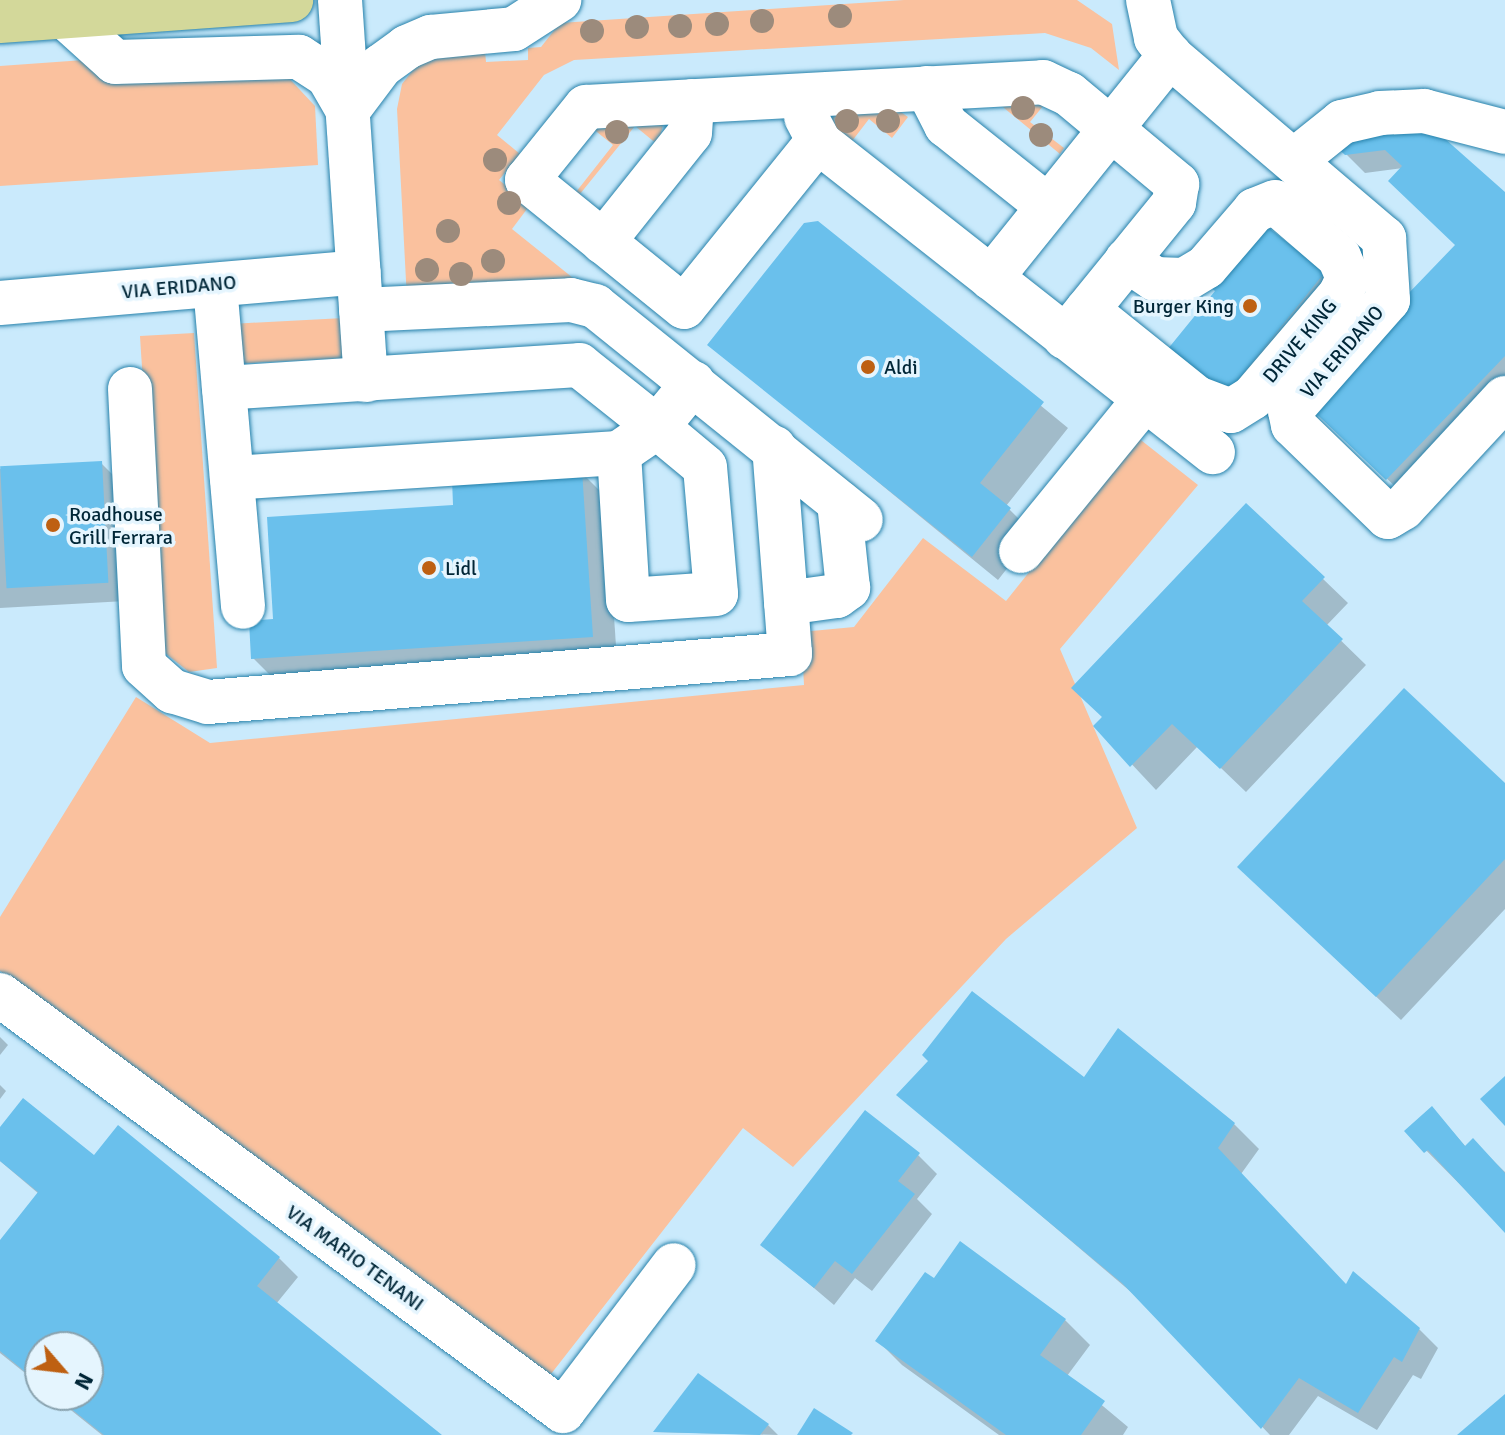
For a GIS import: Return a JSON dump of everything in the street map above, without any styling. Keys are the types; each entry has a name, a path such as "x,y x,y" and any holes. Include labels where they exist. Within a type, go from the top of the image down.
{"main road":[{"path":"0,21 291,0"}],"street":[{"path":"340,0 366,380"},
{"path":"350,129 381,66 407,47 431,37 514,29 559,0"},
{"name":"VIA ERIDANO","path":"1148,0 1151,26 1170,55 1296,159 1384,238 1389,264 1388,300 1290,411 1293,425 1388,517 1403,508 1505,398"},
{"path":"65,17 115,62 299,57 328,76 350,129"},
{"path":"991,278 1170,55"},
{"path":"818,141 684,307 527,180 586,107 1043,82 1059,87 1177,184 1174,203 1076,323"},
{"path":"927,88 946,125 1048,206"},
{"path":"804,95 806,123 818,141 991,278 1076,323 1145,399 1213,452"},
{"path":"603,242 690,133 692,101"},
{"path":"1296,159 1342,122 1380,113 1424,111 1505,132"},
{"name":"DRIVE KING","path":"1076,323 1197,398 1231,411 1252,398 1340,295 1348,278 1339,257 1275,202 1248,215 1206,267 1184,280 1155,279 1127,260"},
{"path":"215,286 243,607"},
{"name":"VIA ERIDANO","path":"0,303 215,286 571,300 595,306 619,322 850,511 848,588 837,596 786,603"},
{"path":"224,388 579,365 705,467 716,594 628,600 619,453"},
{"path":"232,478 619,453 657,427 693,383"},
{"path":"130,389 144,666 172,691 208,702 790,654 774,448"},
{"path":"1021,551 1145,399"},
{"name":"VIA MARIO TENANI","path":"0,995 563,1411 674,1265"}],"shaded area":[{"path":"904,0 1077,0 1112,24 1119,70 1091,48 1045,33 574,60 544,75 497,135 520,154 499,180 530,205 512,229 588,290 407,300 397,109 402,84 417,65 429,58 485,51 486,62 528,60 528,48 541,47 560,23"},
{"path":"98,59 286,75 315,106 318,165 0,186 0,66"},
{"path":"1048,100 1030,122 1064,148 1060,154 998,103"},
{"path":"898,110 908,117 892,138 869,119 849,145 830,124 835,112"},
{"path":"663,125 658,145 635,126"},
{"path":"635,126 580,194 576,192 613,145 592,128"},
{"path":"344,318 346,358 242,363 240,323"},
{"path":"194,333 217,668 189,672 160,649 140,336"},
{"path":"1137,437 1198,485 1060,649 1137,828 1006,939 793,1167 743,1128 551,1374 519,1364 0,971 0,917 136,697 210,743 804,685 801,632 854,627 923,538 1006,601"}],"building":[{"path":"1426,122 1505,192 1505,356 1386,480 1304,402 1455,245 1388,181 1402,166 1385,150 1345,155 1328,139"},
{"name":"Burger King","path":"1259,220 1325,272 1225,396 1167,350 1215,291 1208,286"},
{"name":"Aldi","path":"818,221 1044,402 980,483 1011,508 972,557 707,345 804,223"},
{"name":"Roadhouse Grill Ferrara","path":"102,461 108,583 7,588 0,466"},
{"name":"Lidl","path":"582,470 593,637 251,659 249,621 273,619 267,517 453,505 452,479"},
{"path":"1246,503 1325,577 1302,601 1343,639 1220,769 1172,724 1130,767 1093,726 1102,717 1071,688"},
{"path":"1404,688 1505,783 1505,859 1376,997 1237,867"},
{"path":"972,991 1084,1077 1118,1028 1235,1123 1218,1148 1346,1284 1353,1271 1420,1328 1402,1362 1394,1357 1358,1413 1299,1378 1261,1429 1122,1283 896,1095 928,1061 922,1055"},
{"path":"1505,1076 1505,1126 1480,1099"},
{"path":"23,1098 94,1155 118,1125 280,1257 257,1286 442,1435 104,1435 74,1411 104,1411 104,1331 24,1331 24,1371 0,1351 0,1240 38,1192 0,1161 0,1127"},
{"path":"1432,1106 1465,1146 1473,1138 1505,1173 1505,1233 1428,1150 1424,1153 1404,1131"},
{"path":"865,1110 920,1153 898,1181 915,1194 852,1274 835,1261 814,1288 760,1245"},
{"path":"960,1241 1066,1319 1040,1355 1105,1401 1081,1435 1006,1435 875,1341 925,1272 934,1278"},
{"path":"698,1373 769,1424 760,1435 653,1432"},
{"path":"1505,1394 1505,1435 1457,1435"},
{"path":"814,1408 853,1433 797,1435"}],"place":[{"name":"Burger King","path":"1250,306"},
{"name":"Aldi","path":"868,367"},
{"name":"Roadhouse Grill Ferrara","path":"53,525"},
{"name":"Lidl","path":"429,568"}]}
